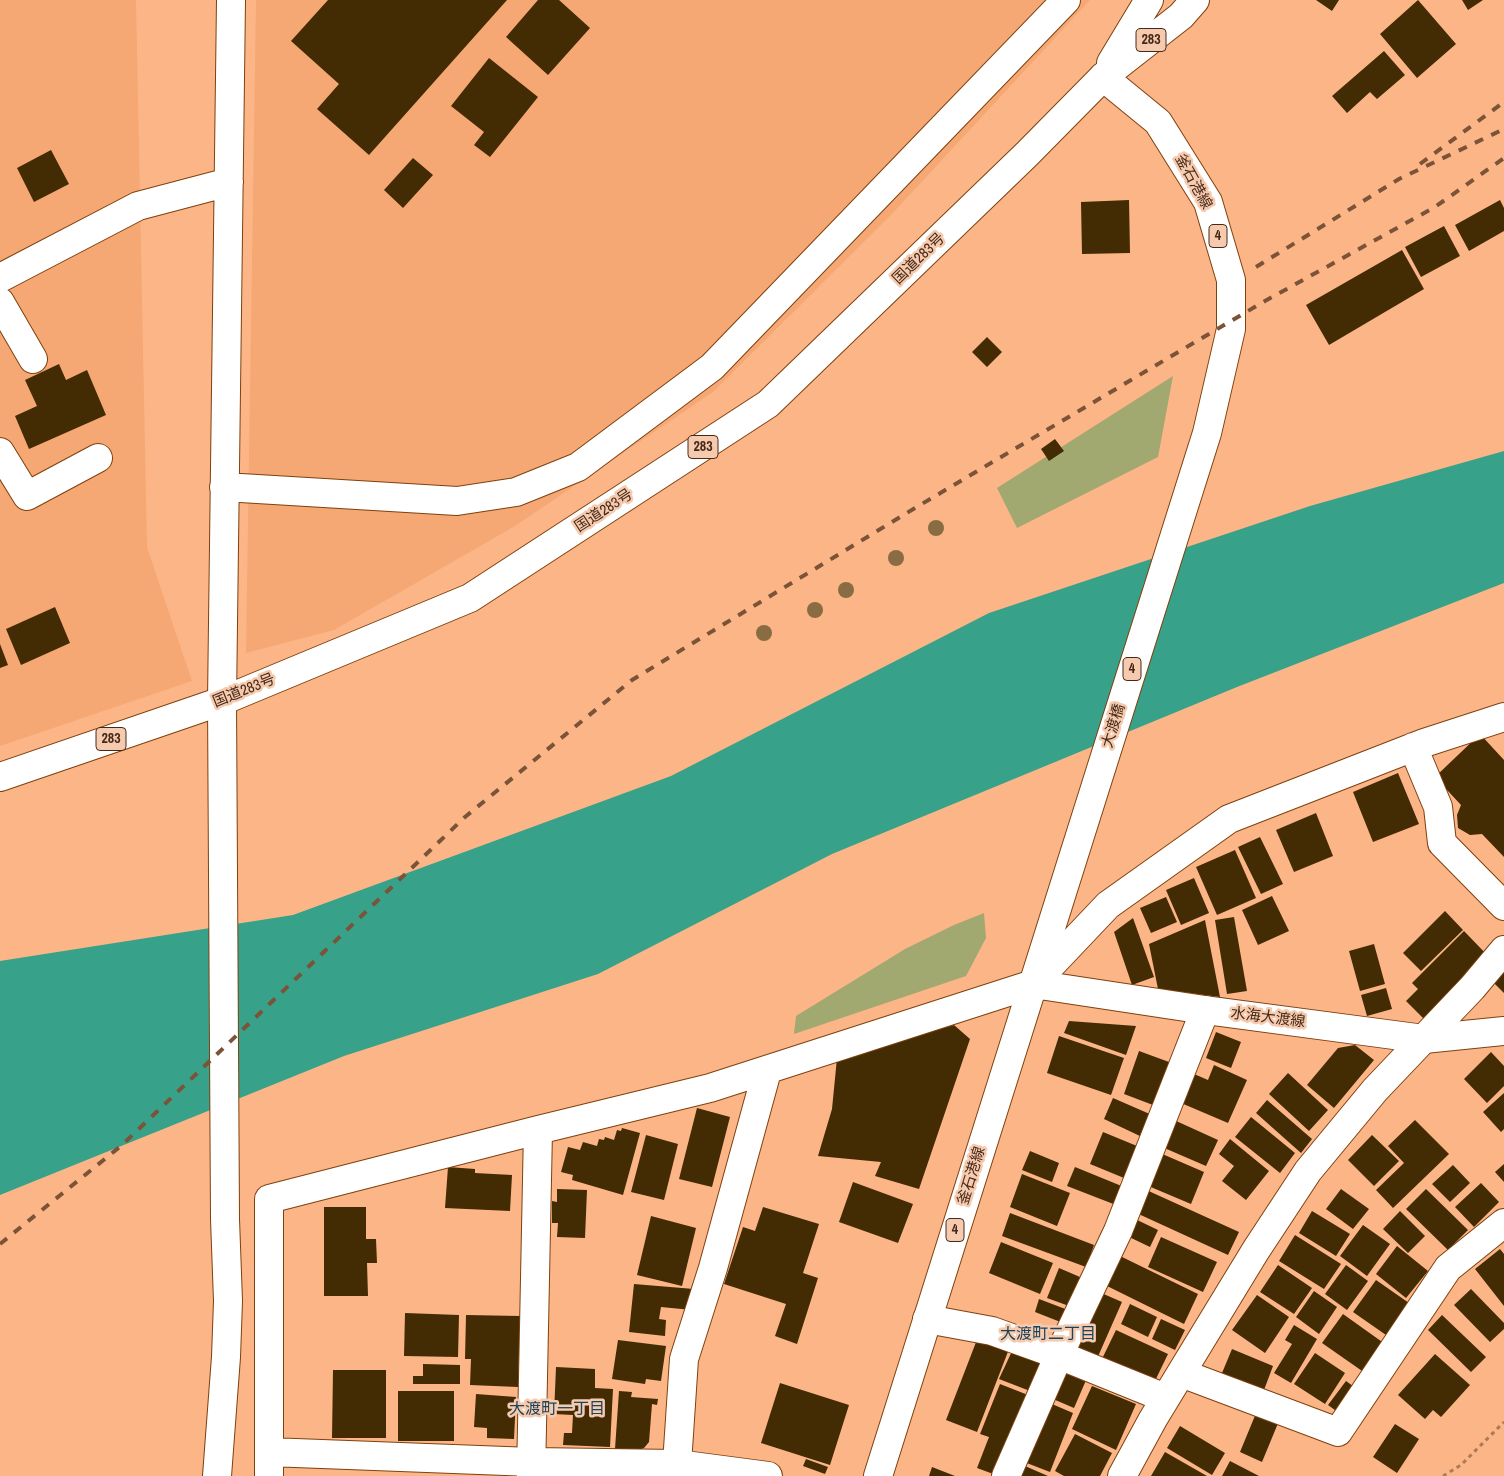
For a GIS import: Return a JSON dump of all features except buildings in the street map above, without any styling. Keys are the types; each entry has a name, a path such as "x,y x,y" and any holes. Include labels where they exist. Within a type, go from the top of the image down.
{"main road":[{"path":"217,1476 226,1357 228,1301 225,1219 222,701 231,0"},
{"path":"224,488 457,501 516,492 578,467 712,366 1066,0"},
{"name":"国道283号","path":"1103,77 1149,0"},
{"name":"国道283号","path":"0,777 222,701 470,598 768,404 1027,154 1103,77 1181,16 1195,0"},
{"name":"釜石港線","path":"1103,77 1158,122 1208,202 1231,280 1232,329 1207,433"},
{"path":"0,278 138,206 229,182"},
{"path":"0,302 33,359"},
{"name":"大渡橋","path":"1058,906 1207,433"},
{"path":"0,452 27,496 98,458"},
{"path":"768,1476 677,1464 532,1469 269,1464 269,1199 710,1088 1033,984 1108,904 1229,819 1413,747 1504,717"},
{"path":"1413,747 1438,806 1442,843 1504,906"},
{"name":"釜石港線","path":"878,1476 1058,906"},
{"path":"1122,1476 1165,1398 1256,1250 1308,1171 1376,1090 1504,950"},
{"name":"水海大渡線","path":"1033,984 1205,1010 1424,1039 1504,1030"},
{"path":"1006,1476 1059,1355 1118,1231 1205,1010"},
{"path":"677,1464 684,1359 712,1268 767,1070"},
{"path":"532,1469 538,1130"},
{"path":"1181,1373 1338,1432 1448,1268 1504,1223"},
{"path":"927,1319 992,1331 1059,1355 1165,1398"}],"path":[{"path":"1444,1476 1461,1465 1504,1422"}],"shaded area":[{"path":"0,0 136,0 147,547 192,681 0,746"},
{"path":"256,0 1090,0 891,215 713,392 515,526 334,630 246,653"}],"green space":[{"path":"1173,376 1158,457 1017,528 997,488"},
{"path":"984,913 986,938 966,976 794,1034 796,1016 905,949 954,925"}],"water":[{"path":"1504,451 1504,583 1237,687 832,854 598,974 344,1056 0,1195 0,961 293,915 671,776 989,613 1310,506"}],"railway":[{"path":"1420,164 1504,102"},
{"path":"1256,267 1399,179 1504,129"},
{"path":"0,1244 122,1145 465,817 632,680 915,508 1180,351 1265,301 1435,207 1504,158"}],"district":[{"name":"大渡町二丁目","path":"1048,1335"},
{"name":"大渡町一丁目","path":"557,1410"}]}
